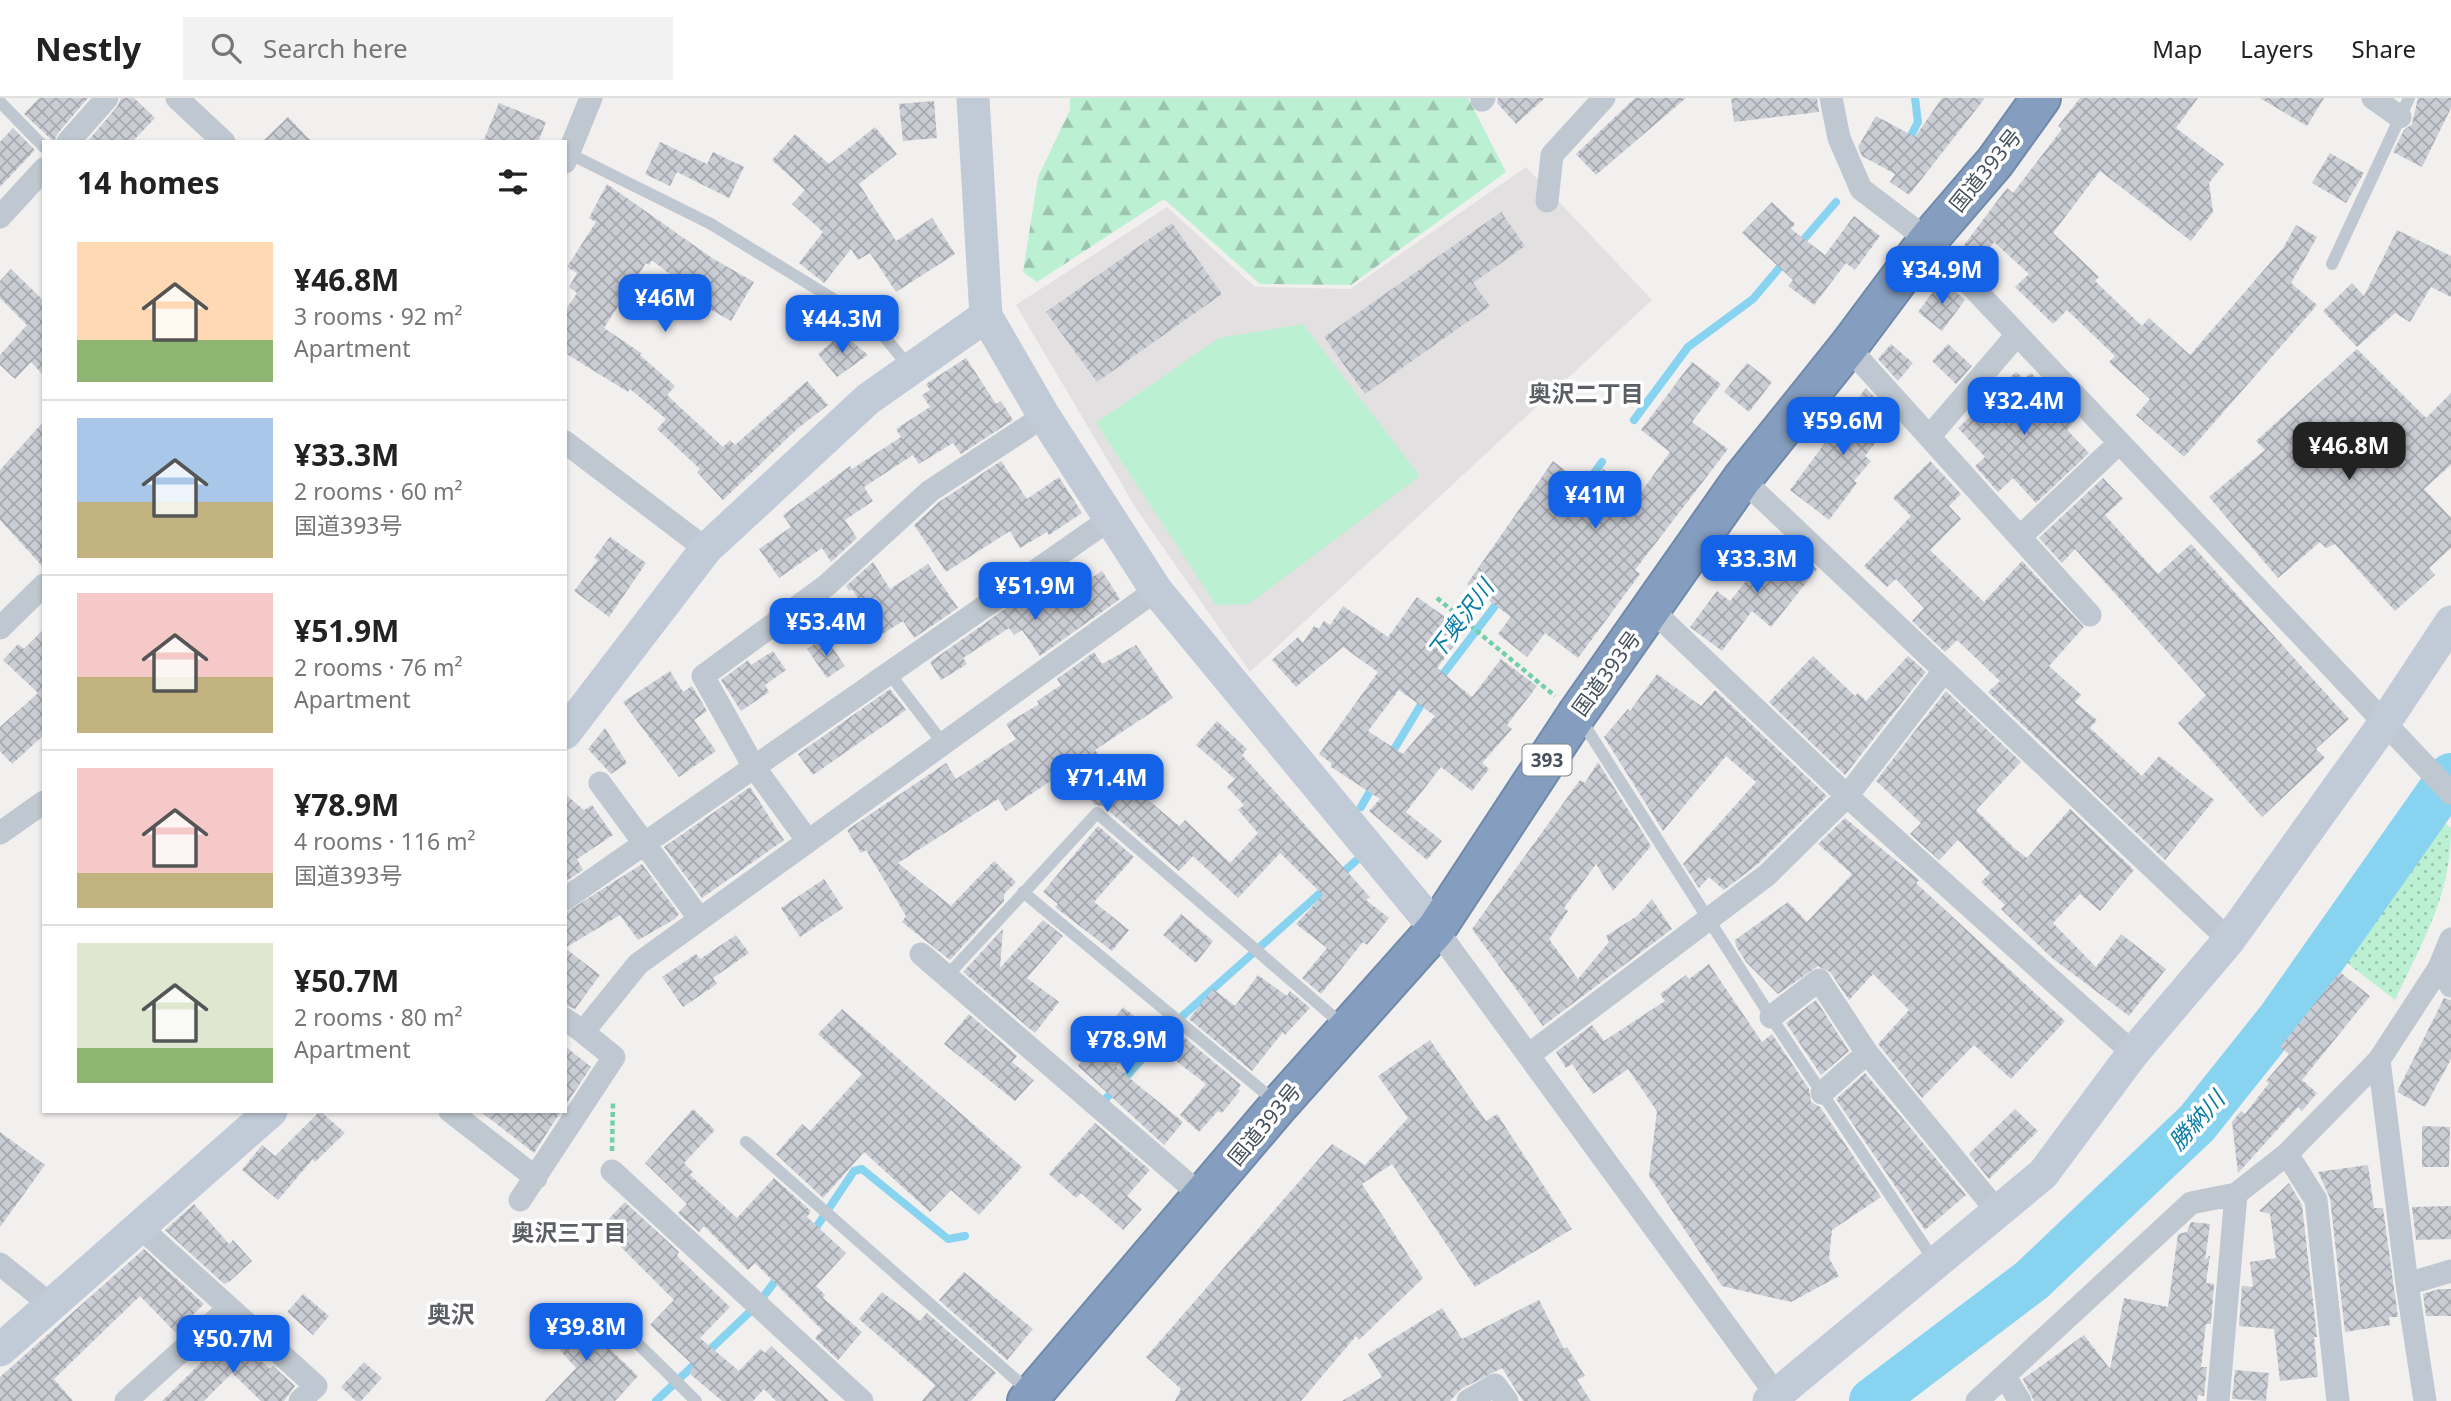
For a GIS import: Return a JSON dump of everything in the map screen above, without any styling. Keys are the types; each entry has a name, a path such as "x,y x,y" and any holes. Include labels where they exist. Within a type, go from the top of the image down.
{"highway":[{"name":"国道393号","path":"1030,1398 1279,1105 1436,929 1577,714 1742,479 1848,348 1928,240 1995,162 2041,98"}],"street":[{"path":"70,140 107,98"},
{"path":"177,98 222,140"},
{"path":"567,158 591,98"},
{"path":"973,98 986,316 1044,416 1156,590 1436,929 1530,1054 1776,1399 2043,1174 2133,1053 2229,940 2383,725 2451,622"},
{"path":"1546,201 1552,155 1604,98"},
{"path":"1830,98 1839,138 1861,189 1928,240 2383,725 2410,747 2451,793"},
{"path":"2373,98 2404,107"},
{"path":"0,218 42,171"},
{"path":"567,730 706,549 868,399 986,316"},
{"path":"1929,437 2017,335"},
{"path":"1848,348 2090,615"},
{"path":"808,841 754,767 703,676 827,585 930,491 1044,416"},
{"path":"2020,537 2118,443"},
{"path":"567,444 706,549"},
{"path":"1742,479 2229,940"},
{"path":"567,898 1110,519"},
{"path":"0,628 42,586"},
{"path":"520,1200 614,1057 574,1026 638,964 942,741 1156,590"},
{"path":"1652,610 1847,796 2133,1053"},
{"path":"1530,1054 1767,875 1847,796 1944,671"},
{"path":"600,783 699,918"},
{"path":"0,833 42,803"},
{"path":"1977,1401 2190,1203 2236,1194 2287,1154 2379,1060 2445,977 2451,939"},
{"path":"921,954 1203,1197"},
{"path":"1771,1017 1819,980 1867,1053 1998,1212"},
{"path":"1822,1093 1867,1053"},
{"path":"2379,1060 2407,1284 2425,1401"},
{"path":"0,1350 269,1113"},
{"path":"453,1113 536,1178"},
{"path":"2287,1154 2316,1200 2338,1401"},
{"path":"612,1171 862,1401"},
{"path":"2218,1401 2236,1194"},
{"path":"141,1228 316,1386 300,1401"},
{"path":"0,1264 51,1306"},
{"path":"2407,1284 2451,1271"},
{"path":"126,1401 229,1308"},
{"path":"2005,1377 2020,1401"},
{"path":"1468,1401 1495,1385 1507,1401"}],"lane":[{"path":"0,102 42,145"},
{"path":"2332,264 2404,107"},
{"path":"567,158 711,224 874,324 910,368"},
{"path":"889,673 942,741"},
{"path":"1577,714 1771,1017 1937,1265"},
{"path":"947,976 1097,813 1347,1028"},
{"path":"1023,892 1279,1105"},
{"path":"746,1142 1030,1398"},
{"path":"626,1332 695,1401"}],"path":[{"path":"1437,598 1577,714"},
{"path":"612,1171 614,1057"}],"shaded area":[{"path":"1526,167 1652,300 1250,672 1137,510 1016,305 1167,207 1255,287 1350,289"}],"green space":[{"path":"1070,98 1468,98 1506,172 1351,285 1260,284 1164,199 1037,282 1023,272 1038,177 1070,110"},
{"path":"1303,324 1420,476 1249,604 1216,605 1096,423 1219,338"},
{"path":"2443,822 2451,828 2450,852 2441,896 2395,1000 2346,962"}],"building":[{"path":"39,98 88,98 55,140 24,114"},
{"path":"121,98 134,98 155,118 134,140 89,140 117,107"},
{"path":"1498,98 1545,98 1516,124 1497,103"},
{"path":"1635,98 1686,98 1596,175 1576,154"},
{"path":"1731,98 1817,98 1819,112 1734,122"},
{"path":"1942,98 1985,98 1909,195 1890,182 1895,174 1862,156 1858,147 1876,116 1915,137"},
{"path":"2080,98 2198,98 2176,128 2224,164 2209,183 2213,212 2191,241 2100,171 2053,233 2099,277 2095,281 2142,326 2149,318 2190,355 2283,248 2296,225 2317,237 2291,283 2317,305 2184,457 2136,415 2150,399 2109,362 2115,356 2067,310 2053,324 2015,287 2029,274 1994,242 1982,259 1964,245 2007,188 2013,193 2062,129 2058,126"},
{"path":"2260,98 2324,98 2307,126"},
{"path":"2418,98 2451,98 2451,108 2422,167 2393,152 2404,130 2412,124"},
{"path":"934,101 937,138 903,141 899,104"},
{"path":"499,103 546,122 539,140 484,140"},
{"path":"288,117 310,140 264,140"},
{"path":"875,127 897,154 859,184 896,241 932,218 955,254 896,292 870,253 858,260 851,249 824,283 799,263 823,232 792,204 805,190 772,160 795,134 829,164"},
{"path":"13,128 35,150 0,187 0,142"},
{"path":"660,142 707,164 713,152 744,167 729,198 677,172 670,186 645,174"},
{"path":"2330,153 2364,173 2346,203 2312,183"},
{"path":"607,184 712,258 754,282 731,321 708,308 709,305 652,260 649,265 646,263 604,328 641,353 640,355 675,386 667,395 723,447 730,440 735,445 807,381 828,405 797,429 723,500 697,472 700,469 657,429 666,419 630,389 628,392 567,354 567,308 577,293 569,287 577,273 567,267 596,222 589,218"},
{"path":"1772,202 1795,224 1791,229 1825,255 1854,216 1880,236 1855,270 1846,263 1814,305 1788,286 1793,280 1742,233"},
{"path":"1501,212 1525,246 1473,283 1490,306 1365,394 1324,337"},
{"path":"1172,223 1222,294 1097,382 1046,312"},
{"path":"2397,230 2451,256 2451,297 2431,287 2410,322 2395,313 2357,347 2323,311 2352,283 2364,296"},
{"path":"11,269 42,299 42,374 31,362 15,379 0,365 0,355 27,325 0,298 0,281"},
{"path":"1942,280 1965,300 1942,331 1918,312"},
{"path":"842,333 868,355 837,377 818,354"},
{"path":"1891,344 1913,363 1898,381 1878,359"},
{"path":"1948,344 1972,366 1956,384 1932,361"},
{"path":"2357,349 2426,418 2451,393 2451,465 2424,489 2451,518 2451,548 2429,568 2435,575 2395,611 2335,544 2326,548 2320,542 2278,578 2209,497 2265,450 2256,441"},
{"path":"966,358 996,404 1001,401 1013,420 961,454 953,443 919,464 913,455 864,487 873,501 845,520 857,538 831,562 822,548 779,578 759,549 791,527 783,515 850,466 852,469 901,437 896,429 930,407 922,395 930,390 926,384"},
{"path":"1692,362 1721,384 1692,422 1728,449 1635,570 1640,574 1578,658 1545,633 1527,657 1498,634 1511,617 1467,584 1553,461 1588,488 1603,469 1639,495 1670,452 1641,430"},
{"path":"1747,363 1772,382 1749,412 1724,392"},
{"path":"2016,372 2024,379 2031,373 2077,418 2067,430 2089,453 2036,503 2013,478 1998,492 1975,466 1985,457 1958,428 1982,406 1977,402 1993,384 1998,389"},
{"path":"1866,388 1894,419 1865,456 1871,461 1854,481 1857,483 1829,520 1790,490"},
{"path":"42,423 42,566 0,520 0,470"},
{"path":"1001,461 1027,499 1059,477 1082,513 1049,535 1047,532 1020,548 1010,531 946,572 914,525 939,502"},
{"path":"1930,461 1961,494 1949,506 1961,519 1930,550 1984,602 2022,561 2084,627 2049,666 2081,695 2075,702 2097,720 2090,728 2142,776 2159,756 2214,800 2165,860 1988,692 2000,681 1957,640 1945,652 1912,621 1924,608 1896,579 1887,587 1864,566 1911,516 1893,498"},
{"path":"2103,478 2123,499 2105,515 2158,574 2191,544 2349,719 2316,749 2325,758 2262,817 2178,723 2206,695 2075,549 2062,563 2039,538"},
{"path":"1782,536 1817,569 1771,627 1752,611 1722,651 1690,627 1717,591 1730,601"},
{"path":"610,537 646,563 609,617 574,591 598,560 594,558"},
{"path":"873,562 890,589 928,564 958,608 914,638 903,621 881,635 852,589 849,591 846,586"},
{"path":"1102,571 1120,599 1040,656 1022,630 1014,635 1009,628 963,658 967,664 941,680 930,662 1032,590 1044,608"},
{"path":"1417,597 1465,631 1437,668 1472,697 1501,659 1537,686 1507,725 1512,729 1482,763 1489,769 1472,791 1441,767 1406,812 1442,841 1427,860 1369,811 1380,799 1331,767 1331,763 1319,754 1378,672 1343,647 1296,687 1272,660 1298,637 1303,643 1314,626 1319,629 1324,621 1330,625 1343,606 1388,637","holes":["1399,690 1435,716 1403,754 1368,731"]},
{"path":"42,631 42,737 12,764 0,751 0,727 38,693 3,660 18,644 24,649"},
{"path":"825,637 845,666 827,678 807,649"},
{"path":"1136,645 1173,698 1095,750 1128,795 1134,788 1179,826 1185,820 1230,863 1258,833 1238,810 1244,805 1227,787 1235,779 1196,745 1217,721 1247,749 1242,755 1370,897 1366,900 1389,918 1367,945 1363,942 1321,994 1302,978 1327,948 1296,924 1323,895 1280,853 1238,898 1193,856 1179,871 1103,806 1095,805 1071,777 1062,783 1058,776 1006,811 998,799 898,863 951,906 994,861 1016,882 1004,894 1004,901 950,960 902,922 906,916 866,850 861,853 847,830 946,763 956,779 1016,739 1006,724 1039,704 1037,701 1061,685 1057,679 1094,652 1102,664"},
{"path":"773,651 786,670 765,685 769,692 741,711 721,680 748,660 751,665"},
{"path":"1813,656 1855,696 1858,693 1866,701 1908,656 1926,672 1845,775 1769,702"},
{"path":"670,671 683,692 692,686 707,711 694,720 716,751 679,777 623,702"},
{"path":"1657,674 1701,706 1715,690 1827,796 1758,864 1724,890 1709,877 1699,888 1683,864 1756,782 1726,756 1663,831 1604,737 1628,709 1630,711"},
{"path":"890,689 906,710 813,775 798,754"},
{"path":"1946,691 2021,762 1976,810 2014,848 2027,858 2070,809 2134,870 2100,911 2080,894 2053,923 2096,967 2121,934 2166,969 2129,1016 2052,958 2001,909 2005,905 1981,882 1990,873 1958,840 1939,860 1910,834 1921,823 1876,781"},
{"path":"605,728 627,763 611,774 588,749"},
{"path":"1598,762 1651,846 1613,891 1596,864 1564,908 1568,911 1549,939 1578,979 1609,942 1606,936 1637,916 1652,899 1672,929 1543,1026 1472,929 1580,780 1585,783"},
{"path":"750,787 784,840 702,898 664,847"},
{"path":"567,796 584,810 592,805 613,835 577,859 583,870 567,881"},
{"path":"1845,818 1919,880 1916,883 2065,1021 2011,1079 1974,1045 1922,1098 1878,1044 1909,1010 1873,974 1849,1000 1830,972 1818,966 1778,994 1746,962 1735,940 1788,902 1807,922 1852,874 1818,844"},
{"path":"1098,826 1134,857 1094,902 1129,930 1112,951 1055,907 1058,904 1043,892"},
{"path":"642,864 679,914 638,940 620,915 567,947 567,912"},
{"path":"824,879 843,908 800,937 781,908"},
{"path":"1181,914 1213,941 1196,963 1163,935"},
{"path":"1043,920 1063,936 1027,978 1059,1002 1035,1033 963,972 1003,929 1000,968"},
{"path":"736,935 749,953 713,978 717,984 683,1007 662,977 696,954 700,959"},
{"path":"567,950 600,975 575,1009 567,1006"},
{"path":"1709,964 1762,1042 1772,1034 1809,1089 1811,1102 1820,1107 1881,1197 1832,1230 1829,1258 1839,1276 1791,1302 1722,1286 1649,1176 1657,1111 1628,1069 1593,1094 1572,1064 1566,1068 1556,1052 1592,1025 1604,1041 1665,1001 1660,994 1686,975 1689,979"},
{"path":"2340,972 2370,996 2302,1080 2317,1093 2302,1111 2298,1107 2238,1173 2232,1122 2241,1111 2245,1114 2269,1083 2266,1081 2289,1054 2280,1047"},
{"path":"1258,975 1287,996 1290,991 1310,1008 1285,1035 1283,1032 1252,1071 1189,1019 1213,989 1235,1006"},
{"path":"2444,998 2451,1000 2451,1059 2425,1107 2397,1092"},
{"path":"1816,1000 1849,1051 1821,1075 1786,1023"},
{"path":"1123,1007 1148,1027 1116,1067 1183,1122 1164,1145 1078,1066"},
{"path":"842,1009 1022,1167 979,1215 951,1190 930,1212 864,1152 823,1198 776,1154 802,1124 810,1131 862,1074 818,1034"},
{"path":"969,1014 1017,1056 1012,1062 1034,1080 1015,1101 944,1044"},
{"path":"1178,1032 1241,1085 1238,1089 1240,1091 1222,1113 1218,1111 1199,1132 1180,1115 1206,1084 1163,1051"},
{"path":"1430,1040 1486,1121 1497,1114 1572,1229 1475,1287 1392,1164 1362,1184 1423,1278 1359,1340 1356,1336 1301,1401 1175,1401 1181,1389 1146,1357 1332,1144 1365,1165 1408,1118 1378,1076"},
{"path":"567,1048 591,1067 567,1103"},
{"path":"1865,1073 1966,1195 1925,1230 1836,1099"},
{"path":"693,1109 715,1130 684,1163 693,1172 690,1175 737,1218 774,1178 811,1211 807,1217 846,1253 816,1286 825,1295 823,1298 862,1332 838,1360 815,1338 822,1330 755,1263 748,1270 704,1226 699,1232 678,1213 687,1204 645,1163"},
{"path":"2015,1109 2038,1131 1989,1179 1969,1154"},
{"path":"318,1113 322,1113 345,1133 315,1162 313,1159 278,1200 242,1170 262,1145 275,1156"},
{"path":"483,1113 560,1113 534,1153"},
{"path":"1095,1123 1150,1170 1127,1196 1142,1209 1123,1230 1081,1193 1076,1198 1049,1174"},
{"path":"2422,1126 2450,1127 2449,1167 2422,1167"},
{"path":"0,1132 45,1165 0,1227"},
{"path":"2368,1165 2374,1208 2383,1208 2398,1317 2389,1317 2390,1325 2345,1332 2330,1198 2318,1172"},
{"path":"2289,1183 2302,1205 2317,1337 2314,1337 2318,1377 2280,1381 2274,1329 2239,1326 2242,1286 2253,1287 2250,1262 2276,1258 2270,1214 2259,1211"},
{"path":"625,1202 679,1252 677,1255 680,1259 730,1307 700,1338 739,1371 760,1349 765,1353 771,1346 829,1401 776,1401 764,1389 753,1401 722,1401 689,1373 694,1366 650,1325 674,1300 601,1227"},
{"path":"194,1204 229,1244 233,1240 252,1261 229,1282 224,1284 165,1230"},
{"path":"2451,1206 2451,1239 2416,1240 2412,1207"},
{"path":"2191,1222 2210,1224 2205,1260 2210,1255 2206,1283 2214,1284 2211,1324 2206,1324 2201,1367 2207,1367 2204,1396 2198,1395 2197,1401 2034,1401 2023,1379 2084,1335 2110,1369 2124,1298 2168,1307 2178,1234 2187,1232"},
{"path":"144,1249 204,1304 175,1332 140,1296 54,1379 73,1401 0,1401 0,1377"},
{"path":"964,1272 1033,1329 1007,1360 939,1300"},
{"path":"2439,1289 2451,1289 2451,1316 2426,1316 2423,1294"},
{"path":"882,1292 920,1321 927,1313 996,1373 971,1401 922,1401 935,1385 859,1319"},
{"path":"303,1294 329,1316 313,1335 287,1312"},
{"path":"1539,1300 1564,1349 1567,1347 1585,1376 1577,1380 1591,1401 1523,1401 1502,1368 1461,1389 1450,1401 1342,1401 1382,1377 1368,1354 1442,1308 1462,1339"},
{"path":"561,1307 582,1330 586,1326 638,1376 615,1401 545,1401 576,1368 539,1327"},
{"path":"232,1332 270,1369 273,1366 295,1386 284,1401 261,1401 232,1373 204,1401 162,1401"},
{"path":"364,1362 382,1378 361,1401 356,1401 341,1387"},
{"path":"2235,1370 2269,1373 2266,1401 2232,1399"}],"waterway":[{"path":"1907,143 1918,122 1915,98"},
{"name":"下奥沢川","path":"1798,246 1836,202"},
{"name":"下奥沢川","path":"1634,420 1688,347 1753,299 1785,261"},
{"name":"下奥沢川","path":"1580,492 1602,462"},
{"name":"下奥沢川","path":"1437,682 1501,598"},
{"name":"下奥沢川","path":"1390,756 1425,698"},
{"name":"勝納川","path":"1872,1401 2032,1280 2197,1123 2280,1019 2451,776"},
{"name":"下奥沢川","path":"1361,807 1373,786"},
{"path":"1340,875 1358,859"},
{"path":"1100,1105 1178,1020 1328,886"},
{"path":"811,1235 854,1171 862,1169 948,1239 965,1236"},
{"path":"656,1401 757,1305 779,1276"}],"district":[{"name":"奥沢二丁目","path":"1586,393"},
{"name":"奥沢三丁目","path":"569,1232"},
{"name":"奥沢","path":"451,1313"}]}
